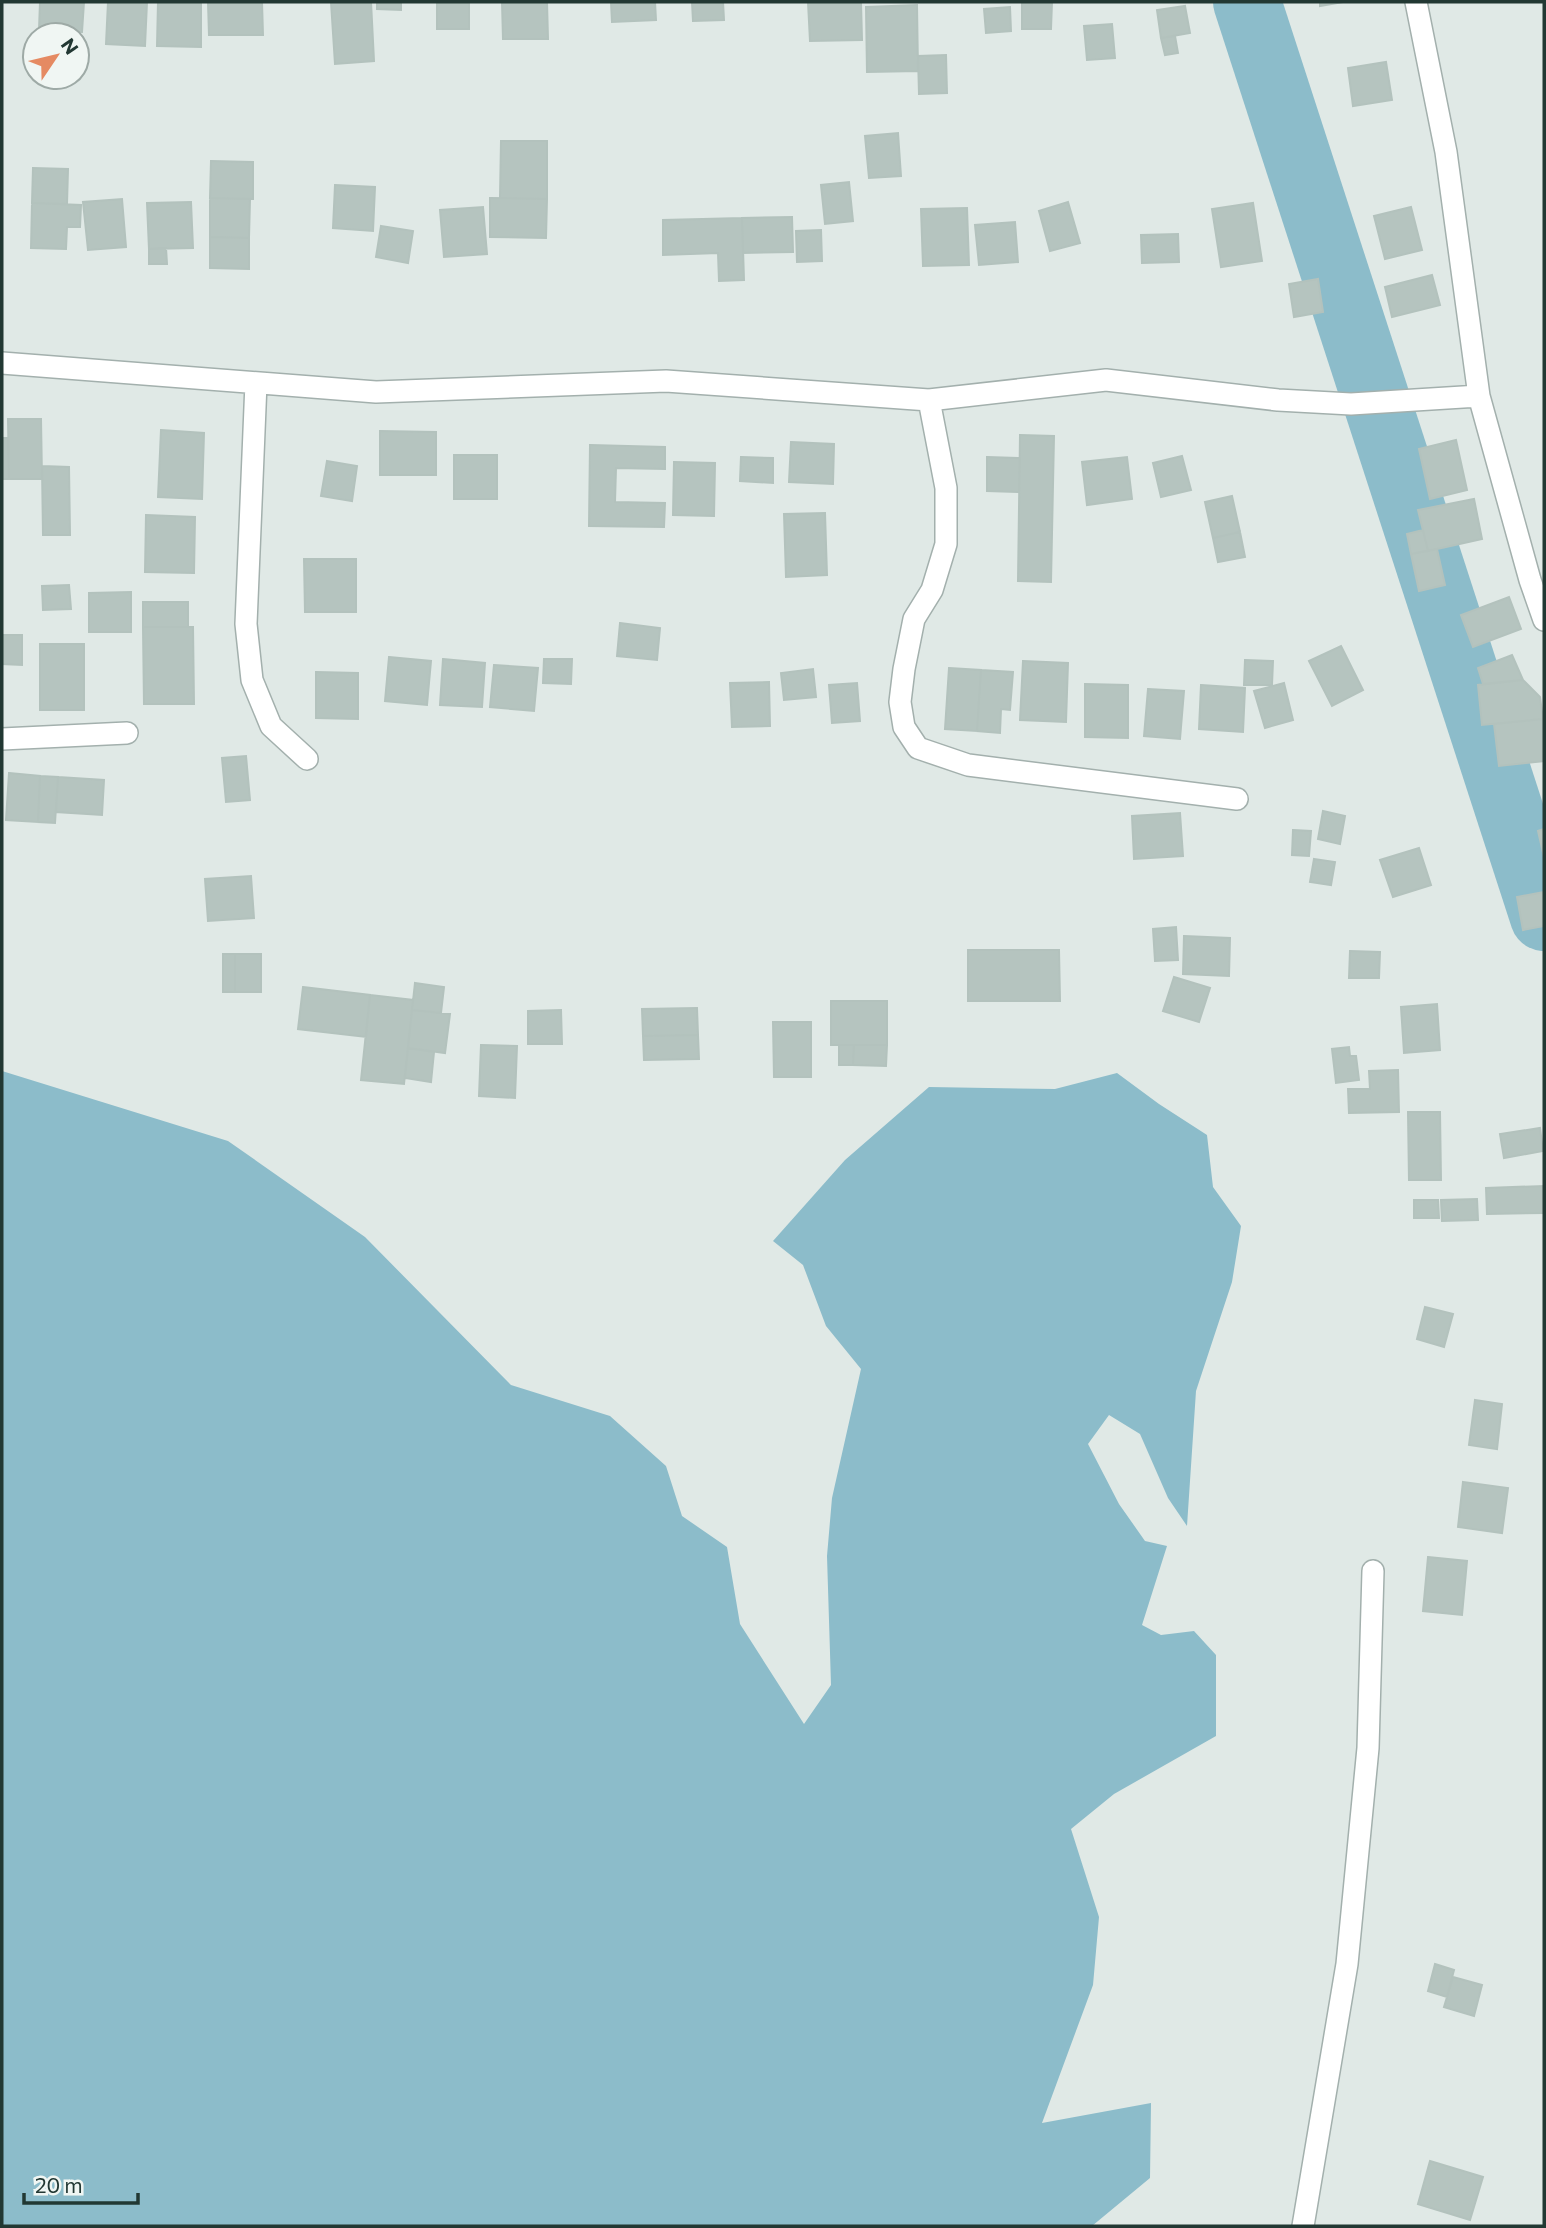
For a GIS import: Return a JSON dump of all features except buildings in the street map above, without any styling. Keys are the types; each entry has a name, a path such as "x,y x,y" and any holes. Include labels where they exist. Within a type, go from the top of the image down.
{"street":[{"path":"1416,2 1446,152 1479,396 1544,620"},
{"path":"2,363 376,392 666,381 929,400 1106,380 1278,400 1351,404 1479,396"},
{"path":"256,383 246,624 251,680 271,726 307,759"},
{"path":"929,400 946,488 946,544 932,590 915,619 904,669 900,702 904,727 918,748 968,765 1237,799"},
{"path":"2,739 127,733"},
{"path":"1303,2226 1347,1964 1368,1748 1373,1570"}],"water":[{"path":"2,1071 228,1141 365,1237 511,1385 610,1416 666,1466 682,1516 727,1547 740,1624 804,1724 831,1685 827,1556 832,1498 861,1369 826,1326 803,1265 773,1241 845,1160 929,1087 1055,1089 1117,1073 1207,1135 1213,1187 1241,1226 1232,1282 1196,1391 1187,1526 1168,1498 1140,1434 1109,1415 1088,1444 1119,1504 1145,1541 1167,1546 1142,1625 1161,1635 1194,1631 1216,1655 1216,1736 1114,1794 1071,1829 1099,1917 1093,1985 1042,2123 1151,2103 1150,2178 1092,2226 2,2226"}],"waterway":[{"path":"1247,2 1544,917"}]}
